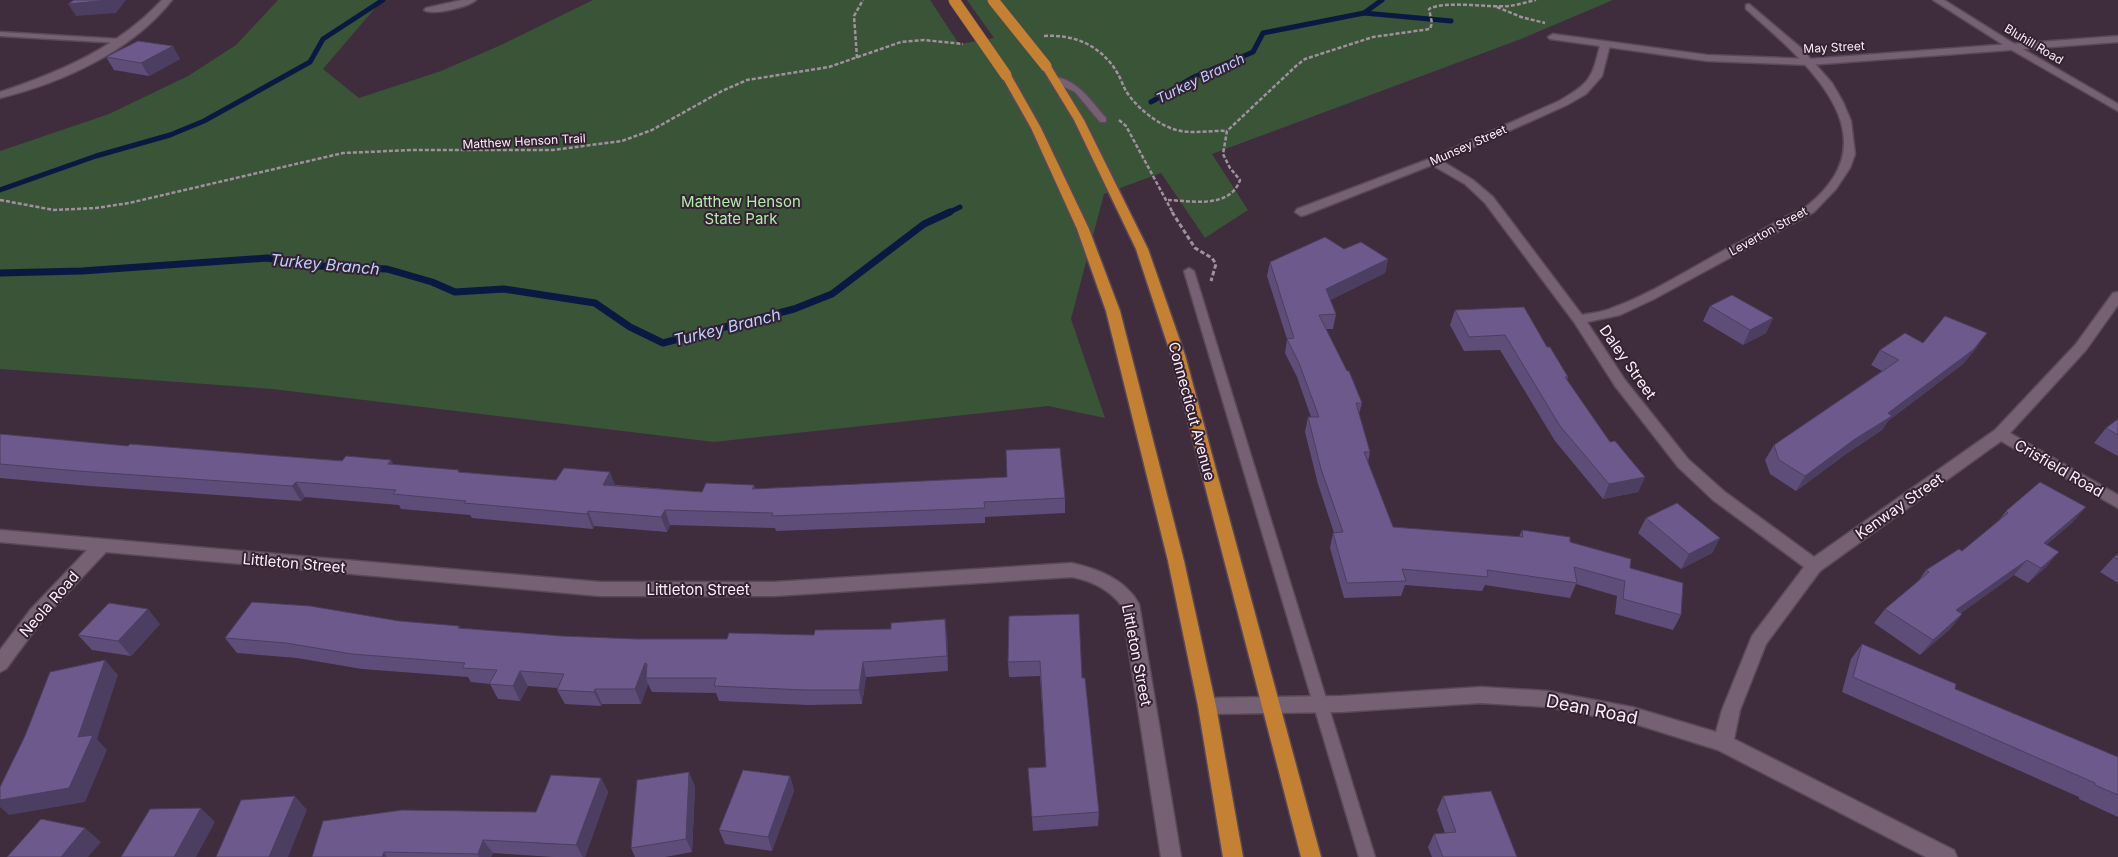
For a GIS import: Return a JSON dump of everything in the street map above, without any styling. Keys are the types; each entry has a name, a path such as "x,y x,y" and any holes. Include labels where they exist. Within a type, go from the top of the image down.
{"main road":[{"path":"954,0 1006,75 1036,128 1083,229 1113,311 1176,561 1207,706 1233,857"},
{"name":"Connecticut Avenue","path":"993,0 1046,66 1079,120 1142,250 1178,355 1311,857"}],"street":[{"path":"0,95 52,76 91,58 153,17 167,0"},
{"path":"429,10 450,7 471,0"},
{"name":"Bluhill Road","path":"1938,0 2013,47 2118,108"},
{"name":"Leverton Street","path":"1579,320 1615,312 1810,209 1830,190 1849,160 1848,126 1832,90 1809,62 1749,8"},
{"name":"May Street","path":"1553,37 1707,58 1809,62 2118,39"},
{"name":"Munsey Street","path":"1301,212 1433,161 1563,103 1582,92 1598,74 1605,45"},
{"name":"Daley Street","path":"1433,161 1469,182 1489,200 1579,320 1620,383 1683,464 1719,496 1814,566"},
{"name":"Kenway Street","path":"1722,743 1731,710 1758,641 1814,566 2000,434 2080,347 2118,296"},
{"name":"Crisfield Road","path":"2000,434 2118,502"},
{"name":"Littleton Street","path":"0,536 600,589 774,589 1072,570 1086,572 1110,584 1125,596 1130,604 1171,857"},
{"name":"Neola Road","path":"0,664 37,614 100,546"},
{"name":"Dean Road","path":"1207,706 1321,704 1482,695 1547,699 1632,715 1722,743 1947,857"}],"lane":[{"path":"0,34 119,41"},
{"path":"1054,79 1078,90 1103,120"},
{"path":"1189,271 1367,857"}],"path":[{"path":"857,58 854,16 863,0"},
{"path":"1168,200 1179,199 1206,203 1220,200 1237,189 1240,180 1230,168 1223,154 1224,139 1227,131 1277,83 1305,60 1373,37 1402,32 1426,31 1430,29 1432,24 1429,9 1434,4 1443,2 1496,6 1523,4 1536,0"},
{"path":"1496,6 1521,18 1548,24"},
{"path":"1036,37 1051,35 1072,37 1095,46 1118,73 1128,93 1165,126 1186,132 1227,131"},
{"name":"Matthew Henson Trail","path":"0,200 54,210 96,208 130,202 325,156 367,151 502,153 599,146 645,133 714,94 753,79 827,67 908,40 967,44"},
{"path":"1115,117 1126,126 1168,200 1180,226 1195,248 1212,258 1216,264 1210,283 1214,292 1196,294"}],"green space":[{"name":"Matthew Henson State Park","path":"278,0 382,0 323,69 359,98 441,71 501,45 593,0 930,0 959,44 994,38 967,0 1613,0 1521,39 1212,154 1248,210 1205,238 1161,173 1104,194 1071,319 1105,418 1048,406 714,442 272,389 0,369 0,151 109,114 188,76 236,45"}],"building":[{"path":"74,0 109,0 68,4"},
{"path":"138,41 173,46 141,63 106,57"},
{"path":"1325,237 1344,249 1361,242 1388,259 1326,289 1336,314 1319,315 1347,371 1349,371 1362,403 1356,403 1370,452 1364,452 1393,527 1523,537 1522,530 1570,537 1570,542 1631,559 1630,568 1683,583 1681,615 1623,599 1625,581 1574,567 1577,583 1487,570 1488,577 1402,569 1406,581 1347,583 1333,533 1343,532 1321,469 1308,417 1319,417 1299,363 1287,339 1294,338 1270,262"},
{"path":"1732,295 1773,318 1750,330 1710,306"},
{"path":"1524,307 1547,347 1550,347 1568,377 1565,377 1610,442 1615,441 1645,477 1609,484 1560,426 1505,335 1469,337 1455,310"},
{"path":"1945,316 1987,333 1973,350 1888,413 1892,416 1855,439 1805,476 1779,460 1774,445 1899,360 1880,350 1905,333 1923,343"},
{"path":"2118,419 2118,435 2106,428"},
{"path":"0,434 128,446 130,444 342,461 346,456 391,460 388,464 459,470 458,472 556,480 564,468 610,472 603,485 702,492 706,483 754,485 752,489 1007,477 1006,450 1060,448 1065,498 984,502 985,508 772,516 773,513 665,510 661,517 588,511 587,514 464,503 466,501 393,494 396,490 296,482 292,486 0,464"},
{"path":"2040,482 2086,507 2044,543 2059,552 2041,568 2027,560 1956,610 1962,614 1933,640 1885,609 1929,572 1926,570 1959,549 1962,551 2008,513 2006,511"},
{"path":"1677,503 1720,538 1689,554 1646,518"},
{"path":"252,602 310,606 399,621 459,626 458,628 562,636 636,639 727,639 729,633 814,635 815,630 891,629 891,623 945,619 947,656 863,662 859,690 714,686 716,678 646,678 647,664 645,663 635,689 595,689 594,692 557,690 564,674 520,671 513,686 489,684 497,670 462,668 465,663 352,654 286,643 225,638"},
{"path":"109,603 148,609 118,641 78,635"},
{"path":"1079,614 1082,678 1085,678 1099,812 1032,817 1028,768 1046,767 1040,661 1008,662 1009,616"},
{"path":"1862,644 1956,684 1955,689 2118,757 2118,795 2095,785 2095,783 1853,677"},
{"path":"105,660 78,737 93,735 69,788 0,800 0,787 25,736 50,672"},
{"path":"743,770 790,776 768,837 719,830"},
{"path":"689,772 686,839 631,848 637,780"},
{"path":"551,775 601,778 576,845 483,840 478,854 384,852 382,857 312,857 323,821 402,810 536,812"},
{"path":"1491,791 1517,857 1443,857 1434,834 1456,832 1443,796"},
{"path":"295,796 269,857 216,857 241,800"},
{"path":"201,808 174,857 121,857 150,809"},
{"path":"41,819 85,828 61,857 7,857"}],"waterway":[{"path":"0,190 96,156 170,135 204,121 310,62 323,39 383,0"},
{"name":"Turkey Branch","path":"1364,13 1382,0"},
{"name":"Turkey Branch","path":"1151,102 1194,77 1253,52 1263,33 1364,13"},
{"path":"1364,13 1451,21"},
{"name":"Turkey Branch","path":"950,212 960,207"},
{"name":"Turkey Branch","path":"0,273 82,271 267,258 318,266 387,269 432,282 455,292 504,289 595,303 630,327 663,343 794,309 832,294 924,224 950,212"}]}
